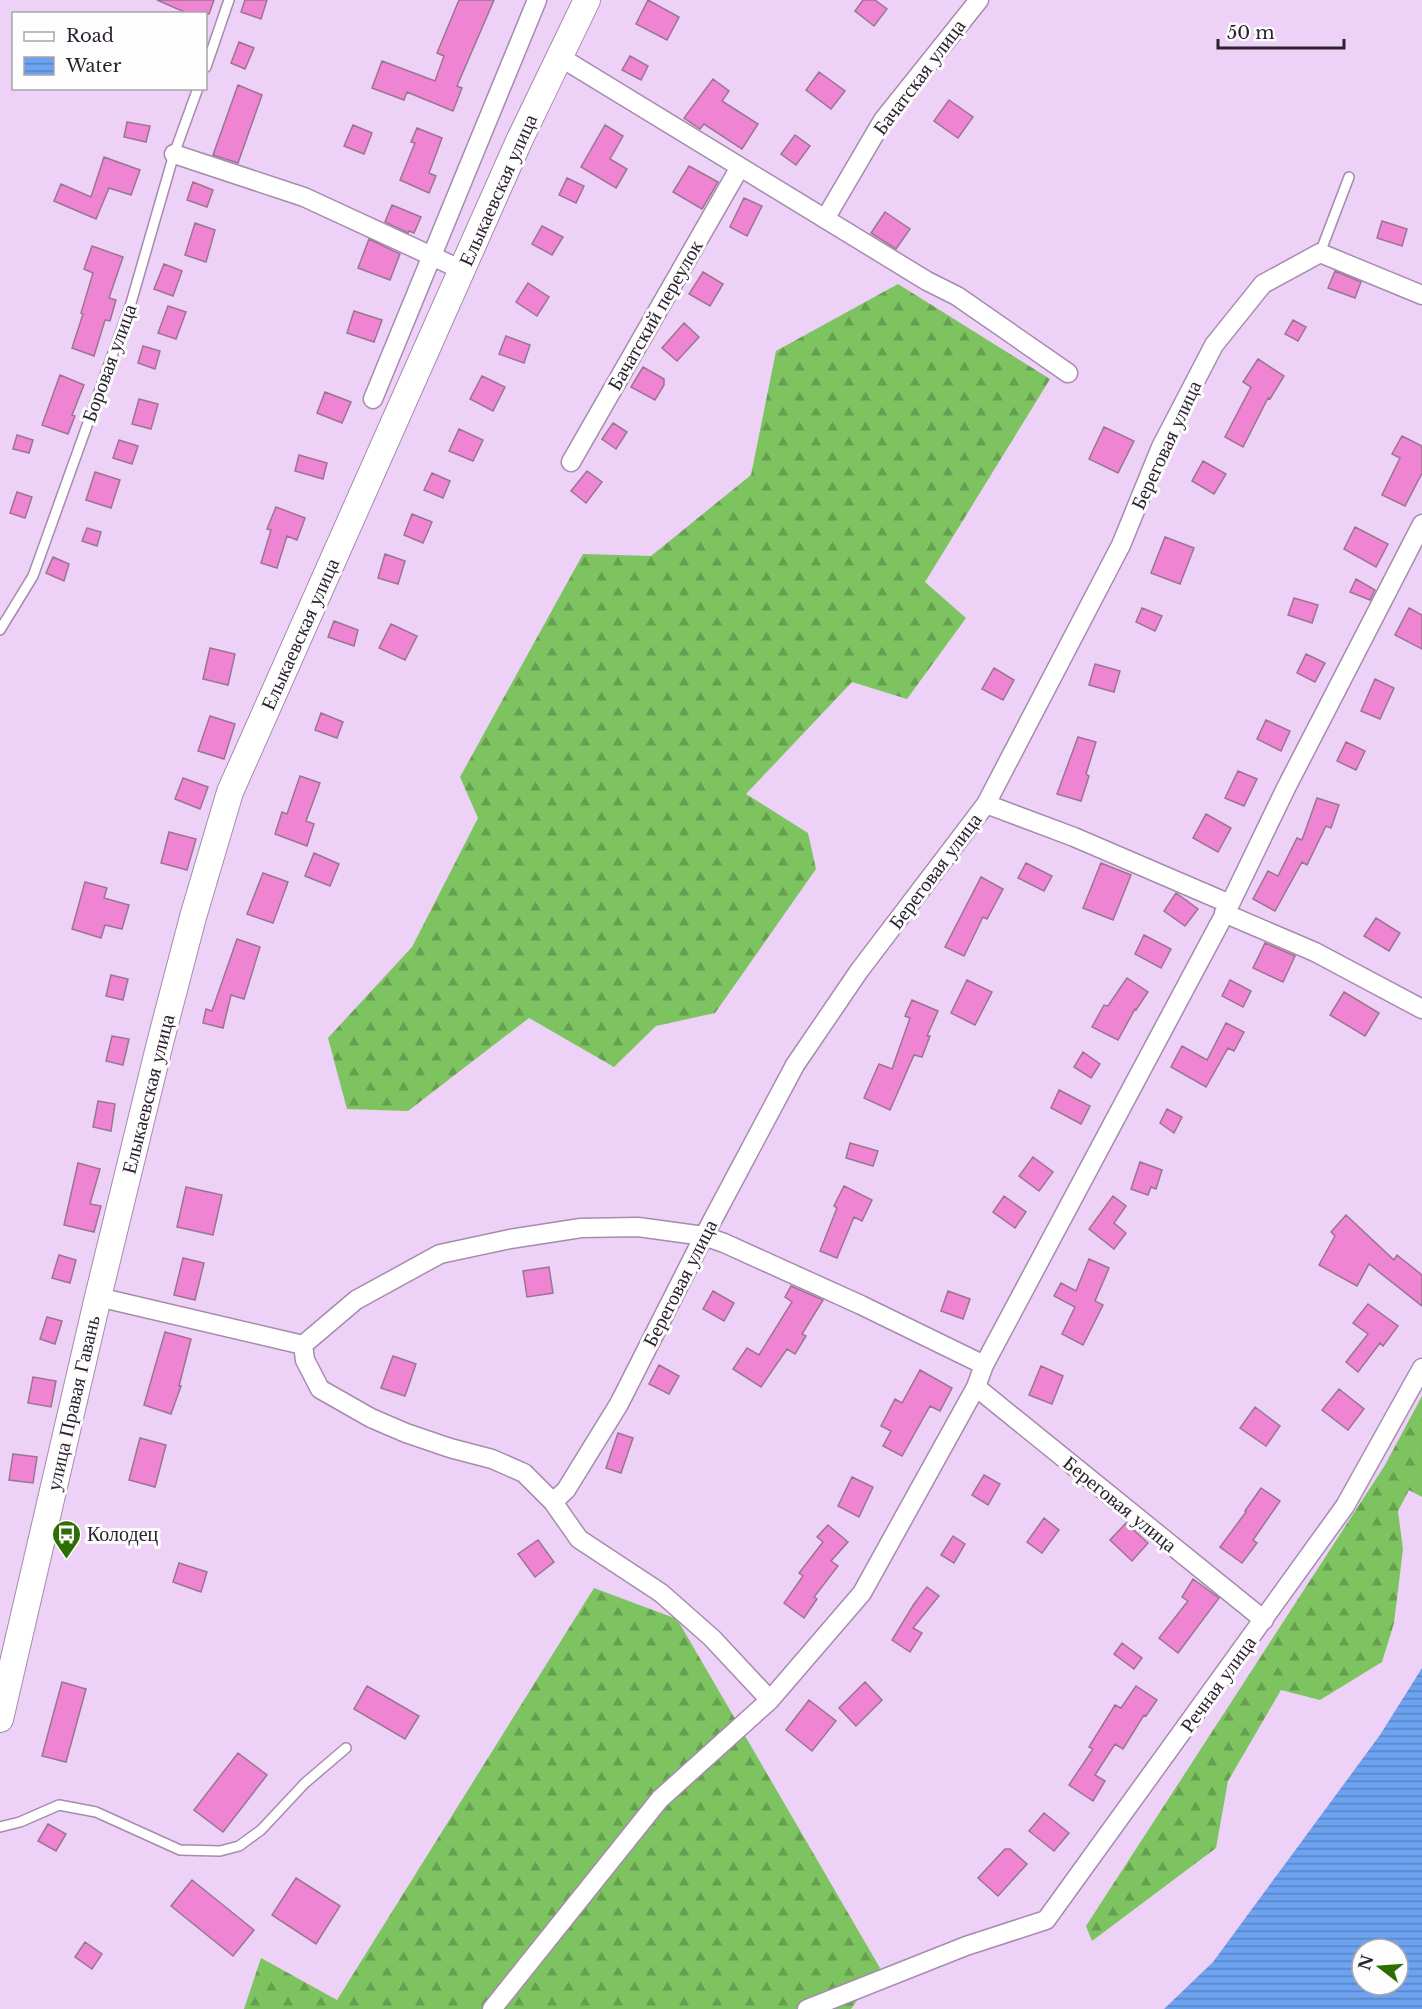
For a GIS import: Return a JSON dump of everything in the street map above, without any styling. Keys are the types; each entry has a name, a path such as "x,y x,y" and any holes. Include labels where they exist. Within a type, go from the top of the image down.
{"street":[{"path":"373,399 537,0"},
{"name":"Елыкаевская улица","path":"98,1298 187,939 230,792 519,141 586,0"},
{"name":"Бачатская улица","path":"825,219 883,120 979,0"},
{"path":"560,57 927,281 957,296 1068,373"},
{"path":"174,154 304,196 462,270"},
{"name":"Бачатский переулок","path":"571,462 740,167"},
{"path":"1320,253 1422,295"},
{"name":"Береговая улица","path":"553,1502 566,1490 620,1404 704,1236 795,1065 860,971 986,804 1121,544 1161,447 1214,345 1263,284 1320,253"},
{"path":"492,2009 660,1799 770,1700 862,1593 976,1387 984,1365 1227,909 1286,788 1422,524"},
{"path":"986,804 1074,837 1315,952 1422,1009"},
{"path":"303,1345 356,1300 441,1254 510,1239 581,1228 638,1227 704,1236 724,1243 861,1305 984,1365"},
{"path":"98,1298 303,1345"},
{"name":"улица Правая Гавань","path":"0,1719 98,1298"},
{"path":"303,1345 305,1360 320,1389 371,1418 406,1433 492,1459 524,1473 553,1502 579,1539 661,1593 712,1638 770,1700"},
{"name":"Речная улица","path":"807,2009 966,1946 1046,1920 1345,1506 1422,1368"},
{"name":"Береговая улица","path":"976,1387 1264,1620"}],"lane":[{"path":"207,64 229,0"},
{"name":"Боровая улица","path":"0,630 37,566 131,303 174,154 197,90"},
{"path":"1320,253 1350,177"},
{"path":"0,1827 20,1822 59,1805 96,1812 180,1850 220,1851 239,1846 261,1830 305,1783 346,1748"}],"green space":[{"path":"898,284 1050,379 925,582 966,618 907,699 852,682 746,794 808,833 816,869 715,1013 656,1026 614,1067 529,1018 408,1111 347,1109 328,1038 412,947 478,818 460,777 583,554 651,556 751,475 776,351"},
{"path":"1422,1396 1422,1497 1409,1490 1398,1511 1403,1549 1394,1623 1382,1662 1320,1700 1281,1690 1228,1781 1216,1848 1092,1941 1086,1926 1385,1465"},
{"path":"594,1588 677,1619 880,1968 851,2009 244,2009 261,1958 337,2000"}],"water":[{"path":"1422,1668 1422,2009 1164,2009 1213,1962 1380,1735"}],"building":[{"path":"157,0 214,0 209,14 207,12 184,12"},
{"path":"245,0 267,0 261,19 241,12"},
{"path":"459,0 494,0 457,86 462,88 453,111 407,92 404,100 372,88 382,61 435,81 444,56 437,53"},
{"path":"648,0 679,17 667,40 636,24"},
{"path":"863,0 875,0 887,9 874,26 855,11"},
{"path":"239,42 254,48 245,69 231,63"},
{"path":"630,56 648,66 641,80 622,70"},
{"path":"819,72 845,91 831,109 806,90"},
{"path":"713,79 729,91 722,101 758,124 742,149 704,124 700,129 684,118"},
{"path":"238,85 262,95 238,163 213,155"},
{"path":"949,100 973,117 958,138 934,121"},
{"path":"127,122 150,126 146,142 124,137"},
{"path":"353,125 372,133 364,154 344,146"},
{"path":"605,125 623,136 610,159 627,169 616,188 581,167"},
{"path":"417,128 442,138 429,173 436,176 429,193 400,180 415,143 411,142"},
{"path":"795,135 810,146 796,165 781,154"},
{"path":"104,157 140,170 131,195 109,188 96,219 54,201 61,184 91,197"},
{"path":"689,166 718,182 702,209 673,192"},
{"path":"567,178 584,186 576,203 559,195"},
{"path":"193,182 213,190 207,207 187,200"},
{"path":"744,198 762,206 747,236 730,227"},
{"path":"392,205 421,217 414,233 409,231 408,233 385,222"},
{"path":"885,212 910,229 896,249 871,233"},
{"path":"1382,221 1407,229 1402,246 1377,238"},
{"path":"195,223 215,230 206,262 185,255"},
{"path":"542,226 563,237 552,255 532,244"},
{"path":"369,239 400,254 390,280 358,268"},
{"path":"92,246 123,257 109,298 116,300 110,321 105,320 94,356 72,348 93,273 84,269"},
{"path":"164,264 182,271 173,296 154,289"},
{"path":"1335,271 1361,282 1355,298 1328,288"},
{"path":"703,272 723,284 710,306 689,294"},
{"path":"528,283 549,297 537,316 516,302"},
{"path":"168,306 186,312 176,339 158,333"},
{"path":"354,311 382,320 374,342 347,333"},
{"path":"1293,320 1306,327 1298,341 1285,334"},
{"path":"684,323 699,337 677,361 662,348"},
{"path":"506,336 530,345 524,363 499,354"},
{"path":"143,346 160,351 155,369 138,363"},
{"path":"1258,359 1284,376 1270,399 1268,398 1243,447 1225,437 1251,387 1243,382"},
{"path":"643,367 664,379 664,385 655,400 631,387"},
{"path":"60,375 84,385 72,415 75,416 68,434 42,425"},
{"path":"482,376 505,387 493,411 470,399"},
{"path":"325,392 351,402 342,423 317,413"},
{"path":"139,399 158,404 151,429 132,424"},
{"path":"613,423 627,432 616,449 602,439"},
{"path":"1104,427 1134,441 1118,473 1089,459"},
{"path":"459,429 483,440 473,461 449,451"},
{"path":"17,435 33,440 29,453 13,449"},
{"path":"1402,436 1422,446 1422,473 1405,506 1382,495 1400,458 1392,454"},
{"path":"119,440 138,446 132,464 113,458"},
{"path":"299,455 327,463 323,479 295,471"},
{"path":"1203,461 1226,474 1214,494 1192,481"},
{"path":"587,471 602,482 586,503 571,491"},
{"path":"95,472 120,480 111,508 86,500"},
{"path":"432,473 450,481 443,498 424,490"},
{"path":"17,492 32,497 25,518 10,513"},
{"path":"276,507 305,518 297,540 287,536 277,568 261,563 271,530 267,529"},
{"path":"412,514 432,522 423,543 404,535"},
{"path":"1355,527 1388,544 1376,567 1344,549"},
{"path":"87,528 101,532 97,546 82,541"},
{"path":"1165,537 1194,548 1180,584 1151,573"},
{"path":"385,554 405,561 398,584 378,578"},
{"path":"53,557 69,564 64,581 46,573"},
{"path":"1356,579 1375,590 1370,600 1350,592"},
{"path":"1294,598 1318,605 1312,623 1288,615"},
{"path":"1142,608 1162,616 1155,631 1136,622"},
{"path":"1409,608 1422,615 1422,649 1395,635"},
{"path":"334,621 358,630 354,646 328,637"},
{"path":"391,624 417,636 405,660 379,648"},
{"path":"210,648 235,654 228,685 203,679"},
{"path":"1306,654 1325,663 1315,682 1297,673"},
{"path":"1095,664 1120,671 1114,692 1089,685"},
{"path":"994,668 1014,680 1003,700 982,689"},
{"path":"1375,679 1394,688 1380,719 1361,711"},
{"path":"321,713 343,722 337,738 315,730"},
{"path":"210,716 235,724 224,759 198,751"},
{"path":"1266,720 1290,731 1281,751 1257,739"},
{"path":"1078,737 1096,742 1086,774 1089,776 1081,801 1057,794"},
{"path":"1346,742 1365,751 1356,770 1337,761"},
{"path":"1238,771 1257,779 1244,806 1225,798"},
{"path":"300,776 320,783 306,821 314,824 307,846 275,834 282,812 287,814"},
{"path":"183,778 208,787 200,809 175,799"},
{"path":"1317,798 1339,805 1331,828 1326,826 1307,865 1302,862 1275,911 1253,899 1268,871 1278,876 1297,838 1302,840"},
{"path":"1206,814 1231,828 1218,852 1193,838"},
{"path":"169,832 196,839 187,870 161,863"},
{"path":"314,853 339,864 330,886 305,876"},
{"path":"1026,863 1052,876 1044,891 1018,878"},
{"path":"1101,863 1131,875 1113,920 1083,908"},
{"path":"263,873 288,882 273,923 247,914"},
{"path":"981,877 1003,889 987,919 983,917 964,956 945,947"},
{"path":"85,882 107,888 104,898 129,905 122,929 105,925 101,938 72,929"},
{"path":"1176,893 1198,909 1185,926 1164,911"},
{"path":"1376,918 1400,933 1389,951 1364,936"},
{"path":"1144,935 1171,949 1161,968 1135,954"},
{"path":"237,939 260,947 244,999 231,995 223,1028 203,1023 206,1009 212,1011"},
{"path":"1265,943 1295,956 1283,982 1253,968"},
{"path":"111,975 128,979 123,1000 106,996"},
{"path":"1127,978 1148,992 1135,1009 1118,1040 1092,1027 1104,1005 1108,1006"},
{"path":"967,980 992,992 975,1025 951,1013"},
{"path":"1230,980 1251,991 1243,1007 1222,996"},
{"path":"1344,992 1379,1013 1365,1036 1330,1015"},
{"path":"912,1000 938,1011 927,1036 930,1036 922,1057 914,1055 890,1110 864,1098 879,1064 892,1069 910,1018 905,1016"},
{"path":"1226,1023 1244,1032 1234,1051 1228,1048 1206,1087 1171,1067 1182,1046 1207,1060"},
{"path":"112,1036 129,1039 123,1065 106,1061"},
{"path":"1083,1052 1100,1064 1091,1078 1074,1067"},
{"path":"1059,1090 1090,1106 1081,1124 1051,1108"},
{"path":"98,1101 115,1104 111,1131 93,1127"},
{"path":"1167,1109 1182,1117 1174,1133 1160,1123"},
{"path":"850,1143 878,1151 873,1166 846,1158"},
{"path":"1033,1157 1053,1172 1039,1191 1019,1176"},
{"path":"1140,1162 1162,1170 1156,1189 1151,1187 1148,1195 1131,1189"},
{"path":"78,1163 100,1169 90,1204 101,1206 94,1232 64,1225"},
{"path":"844,1186 872,1200 862,1221 854,1217 837,1258 820,1251 837,1208 834,1206"},
{"path":"186,1187 222,1195 213,1235 177,1227"},
{"path":"1004,1196 1026,1212 1015,1228 993,1212"},
{"path":"1113,1196 1126,1206 1114,1223 1126,1233 1114,1249 1089,1229"},
{"path":"1346,1215 1394,1260 1397,1255 1422,1275 1422,1306 1369,1264 1357,1286 1319,1265 1335,1236 1331,1232"},
{"path":"59,1255 76,1260 70,1283 52,1278"},
{"path":"183,1258 204,1263 195,1300 174,1295"},
{"path":"1089,1259 1109,1268 1095,1301 1103,1305 1083,1345 1062,1334 1075,1307 1054,1296 1061,1283 1076,1291"},
{"path":"549,1267 553,1293 527,1297 523,1271"},
{"path":"791,1286 823,1300 802,1334 806,1336 795,1354 787,1349 761,1387 733,1369 747,1348 759,1355 792,1302 785,1297"},
{"path":"713,1291 734,1303 724,1321 703,1309"},
{"path":"948,1291 970,1299 963,1319 941,1311"},
{"path":"1368,1304 1398,1326 1383,1346 1380,1343 1358,1372 1346,1362 1368,1334 1353,1323"},
{"path":"47,1317 62,1321 55,1344 40,1339"},
{"path":"165,1332 191,1339 179,1386 181,1386 171,1414 144,1405"},
{"path":"393,1356 416,1364 405,1396 381,1388"},
{"path":"659,1365 679,1376 669,1394 649,1384"},
{"path":"1041,1366 1063,1376 1052,1404 1029,1395"},
{"path":"920,1370 952,1388 940,1411 930,1406 902,1456 883,1446 891,1431 881,1426 895,1399 902,1403"},
{"path":"33,1377 56,1381 51,1407 28,1403"},
{"path":"1339,1389 1364,1409 1348,1430 1322,1410"},
{"path":"1255,1407 1280,1426 1266,1446 1240,1428"},
{"path":"618,1433 633,1438 621,1473 606,1468"},
{"path":"140,1438 166,1445 155,1487 129,1480"},
{"path":"13,1454 37,1457 33,1483 9,1480"},
{"path":"984,1475 1000,1484 988,1505 972,1495"},
{"path":"852,1477 873,1487 859,1517 838,1506"},
{"path":"1261,1488 1280,1501 1253,1540 1257,1543 1242,1563 1220,1547"},
{"path":"1044,1518 1059,1530 1042,1553 1027,1542"},
{"path":"1126,1523 1148,1543 1132,1561 1110,1540"},
{"path":"828,1525 848,1542 831,1561 838,1566 814,1597 817,1599 804,1618 784,1603 803,1576 799,1573 823,1542 817,1537"},
{"path":"953,1536 965,1544 954,1563 941,1555"},
{"path":"538,1540 554,1562 535,1577 518,1554"},
{"path":"179,1563 207,1572 201,1592 173,1582"},
{"path":"1193,1579 1219,1598 1178,1653 1159,1638 1188,1601 1182,1597"},
{"path":"927,1587 939,1596 913,1628 922,1633 910,1652 892,1640"},
{"path":"1122,1643 1142,1658 1134,1669 1114,1654"},
{"path":"62,1682 86,1689 66,1762 42,1756"},
{"path":"865,1682 882,1700 856,1726 839,1708"},
{"path":"367,1686 419,1716 405,1739 354,1709"},
{"path":"1136,1686 1157,1700 1146,1716 1144,1715 1123,1749 1115,1744 1095,1775 1105,1781 1093,1801 1069,1785 1093,1749 1089,1747 1115,1705 1121,1708"},
{"path":"809,1700 836,1721 812,1751 786,1730"},
{"path":"238,1753 267,1775 223,1832 194,1810"},
{"path":"1044,1813 1069,1833 1054,1851 1029,1831"},
{"path":"48,1824 66,1834 56,1851 38,1841"},
{"path":"1005,1849 1010,1849 1027,1864 998,1896 978,1878"},
{"path":"296,1878 340,1906 316,1944 272,1915"},
{"path":"192,1880 254,1930 233,1956 171,1906"},
{"path":"85,1942 102,1954 92,1969 75,1957"}],"place":[{"name":"Колодец","path":"66,1560"}]}
